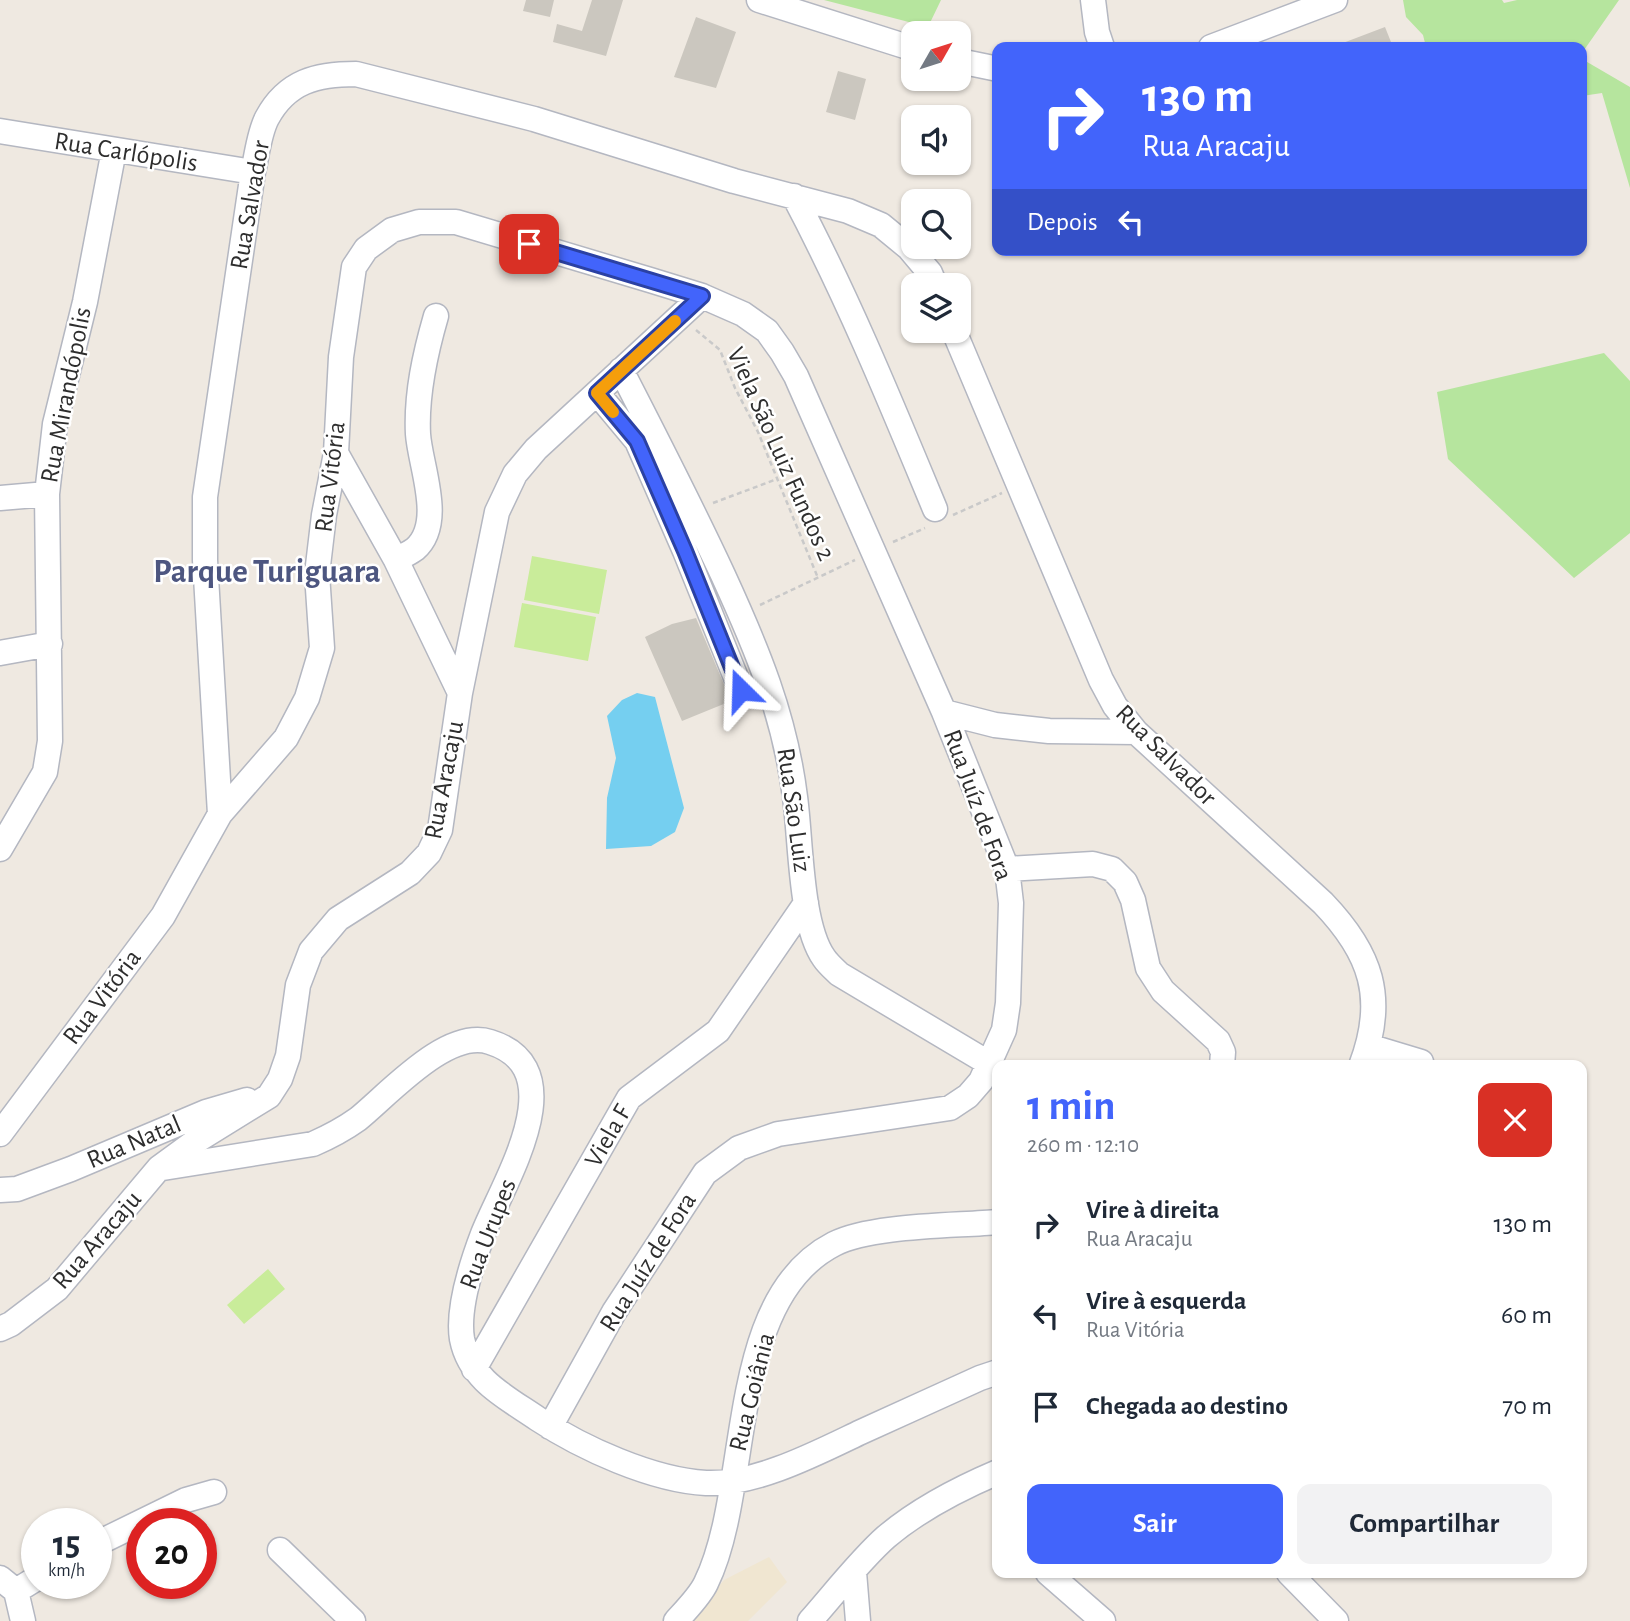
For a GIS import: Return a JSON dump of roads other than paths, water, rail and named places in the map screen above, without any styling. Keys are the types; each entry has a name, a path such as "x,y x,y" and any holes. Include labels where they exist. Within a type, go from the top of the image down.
{"street":[{"path":"759,0 901,45"},
{"path":"1093,0 1100,42"},
{"path":"1225,42 1335,0"},
{"path":"971,63 992,68"},
{"name":"Rua Salvador","path":"220,814 205,559 205,498 253,172 266,120 282,97 304,81 332,74 356,74 534,119 734,181 848,211 881,225 909,248 930,273"},
{"name":"Rua Carlópolis","path":"0,131 253,172"},
{"name":"Rua Mirandópolis","path":"0,849 45,772 47,762 50,741 50,644 47,494 55,424 85,302 114,150"},
{"path":"794,196 833,270 870,351 934,509"},
{"name":"Rua Vitória","path":"0,1134 163,916 220,814 286,738 307,698 322,648 317,574 324,515 336,453 341,357 354,267 366,249 392,230 419,222 456,222 702,296 743,314"},
{"name":"Rua Aracaju","path":"0,1329 11,1324 57,1289 159,1168 196,1141 269,1096 280,1079 288,1056 298,985 311,951 338,919 410,873 429,853 440,830 460,694 496,512 515,474 536,449 702,296"},
{"name":"Rua Juíz de Fora","path":"550,1427 614,1312 705,1172 739,1148 778,1134 950,1108 968,1097 981,1081 1004,1030 1008,1003 1011,903 1007,869 944,712 796,376 767,331 743,314"},
{"path":"396,560 416,548 426,531 430,502 418,435 419,392 427,346 436,316"},
{"name":"Rua Salvador","path":"959,343 1101,680 1115,706 1136,732 1340,922 1360,948 1370,974 1373,1004 1364,1056"},
{"name":"Rua São Luiz","path":"621,370 694,510 772,691 786,740 795,796 806,903 824,958 839,974 990,1064"},
{"path":"597,393 637,441 741,690"},
{"path":"336,453 396,560 460,694"},
{"path":"0,498 47,494"},
{"path":"0,653 50,644"},
{"path":"944,712 995,725 1049,731 1136,732"},
{"path":"0,816 26,806"},
{"path":"1007,869 1093,864 1112,869 1119,875 1125,881 1133,900 1148,968 1163,991 1218,1041 1223,1052 1222,1060"},
{"name":"Viela F","path":"474,1369 629,1098 718,1031 806,903"},
{"name":"Rua Urupes","path":"159,1168 313,1144 335,1135 357,1119 436,1053 460,1042 487,1040 511,1051 527,1073 532,1096 528,1125 517,1159 483,1235 464,1297 462,1337 468,1360 490,1387 550,1427 626,1464 668,1477 707,1483 732,1480 789,1465 992,1374"},
{"path":"1364,1056 1402,1060"},
{"name":"Rua Natal","path":"0,1190 16,1189 71,1169 215,1108 269,1096"},
{"name":"Rua Goiânia","path":"732,1480 755,1356 781,1295 803,1265 835,1243 872,1232 992,1222"},
{"path":"810,1621 885,1538 925,1509 992,1475"},
{"path":"676,1621 705,1585 720,1545 732,1480"},
{"path":"112,1536 186,1500 214,1492"},
{"path":"280,1550 353,1621"},
{"path":"854,1572 858,1621"},
{"path":"1054,1578 1103,1621"},
{"path":"1294,1578 1336,1621"},
{"path":"18,1582 27,1620"}],"water":[{"path":"637,693 655,697 684,808 675,832 651,846 606,849 607,798 616,758 607,716 622,700"}],"district":[{"name":"Parque Turiguara","path":"267,572"}]}
